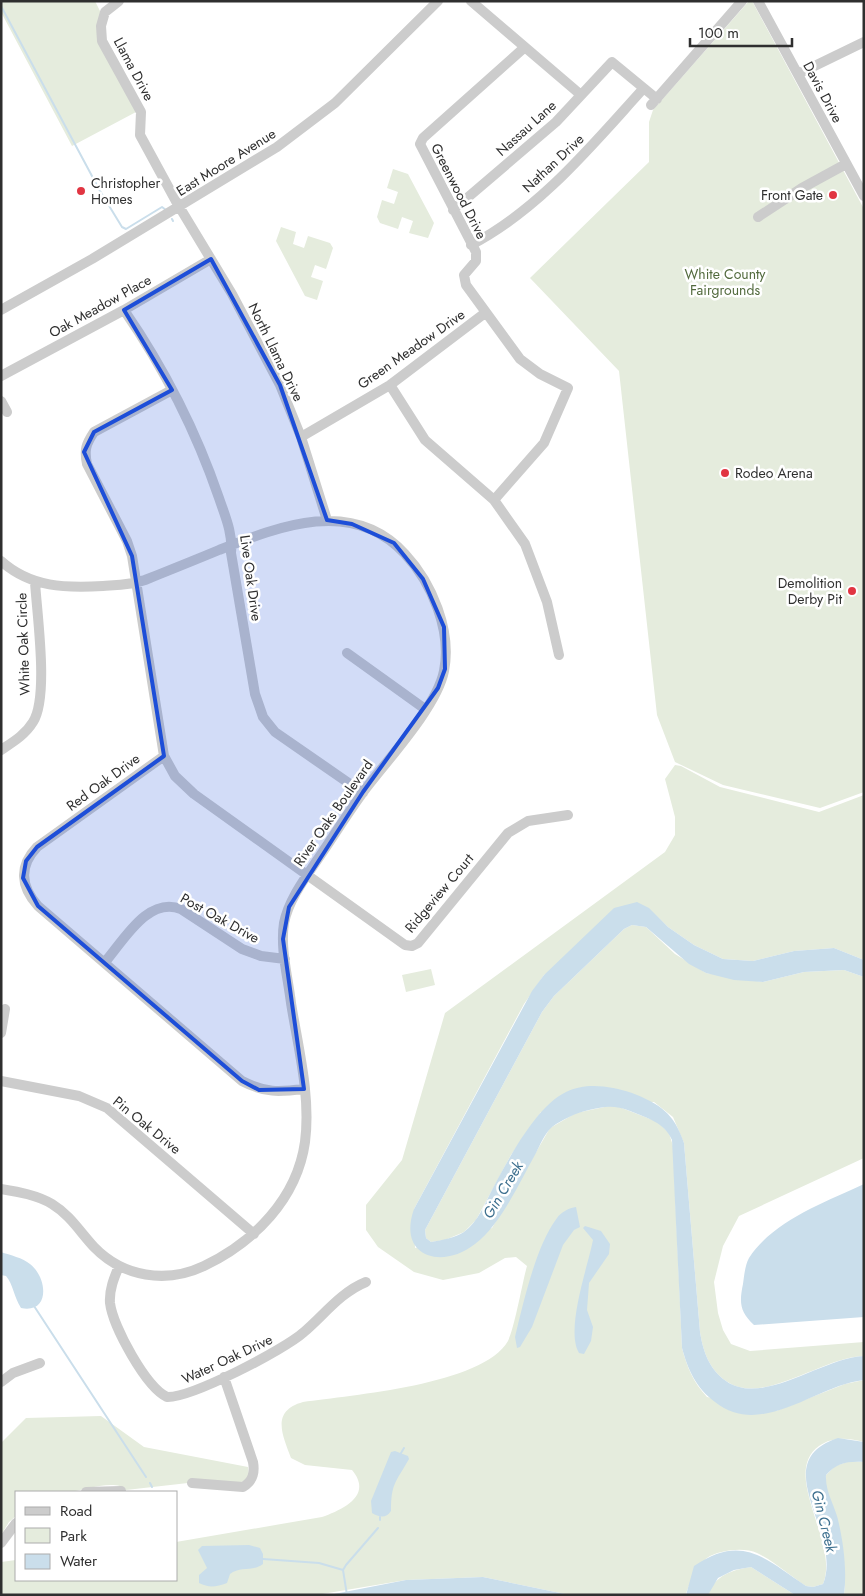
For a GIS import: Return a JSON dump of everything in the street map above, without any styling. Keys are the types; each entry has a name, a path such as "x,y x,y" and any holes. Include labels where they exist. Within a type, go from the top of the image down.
{"street":[{"name":"Llama Drive","path":"119,1 105,12 101,26 102,41 141,112 140,135 180,207"},
{"name":"East Moore Avenue","path":"1,310 180,207 271,151 316,118 374,65 438,1"},
{"path":"471,1 581,95"},
{"path":"643,89 654,102 742,1"},
{"name":"Davis Drive","path":"758,1 864,196"},
{"path":"798,74 864,42"},
{"name":"Greenwood Drive","path":"494,500 544,443 568,388 530,368 520,359 485,313 464,280 464,275 476,261 476,252 420,144 422,138 525,47"},
{"name":"Nassau Lane","path":"453,210 556,122 612,62 643,89"},
{"name":"Nathan Drive","path":"471,245 499,230 574,165 643,89"},
{"path":"758,217 802,188 846,164"},
{"name":"North Llama Drive","path":"180,207 232,294 280,386 301,437 326,520"},
{"name":"Oak Meadow Place","path":"1,376 124,310 211,259"},
{"name":"Live Oak Drive","path":"124,310 143,337 198,442 232,538 255,694 263,717 275,732 363,793"},
{"name":"Green Meadow Drive","path":"301,437 390,384 485,313"},
{"path":"390,384 425,440 494,500 519,535 530,554 547,602 559,655"},
{"path":"172,390 94,432 86,443 84,452 87,464 127,541 132,556 164,756 175,776 194,794 306,876"},
{"path":"1,401 7,412"},
{"name":"River Oaks Boulevard","path":"1,561 35,582 74,588 135,584 232,545 298,522 326,520 352,524 375,532 394,542 408,557 423,580 444,627 446,644 445,669 438,688 426,709 363,793 306,876 289,907 284,923 285,959 304,1089 305,1143 294,1180 269,1220 230,1252 203,1267 182,1274 159,1277 139,1274 119,1266 96,1248 71,1220 53,1204 29,1194 1,1189"},
{"name":"White Oak Circle","path":"1,750 23,734 34,721 41,695 35,582"},
{"path":"347,653 426,709"},
{"name":"Red Oak Drive","path":"164,756 30,854 23,870 25,887 33,900 242,1081 259,1090 277,1092 304,1089"},
{"name":"Ridgeview Court","path":"306,876 405,945 412,946 418,943 508,833 528,821 568,815"},
{"name":"Post Oak Drive","path":"105,962 151,911 161,906 181,909 242,950 261,956 285,959"},
{"path":"1,1033 5,1009"},
{"name":"Pin Oak Drive","path":"1,1081 79,1096 107,1108 254,1234"},
{"name":"Water Oak Drive","path":"119,1266 111,1292 112,1316 118,1332 153,1388 167,1397 175,1398 224,1377 288,1344 352,1288 366,1282"},
{"path":"1,1382 14,1373 40,1363"},
{"path":"192,1483 242,1487 248,1484 253,1476 253,1462 224,1377"},
{"path":"1,1543 15,1524"}],"highlighted area":[{"path":"211,259 280,385 327,520 352,524 394,543 423,579 444,627 445,669 438,688 363,792 289,907 283,939 304,1089 259,1090 242,1081 38,906 23,878 26,861 37,847 164,756 132,556 84,452 94,432 172,390 124,310"}],"green space":[{"path":"1,1 95,1 101,13 97,24 136,112 72,146 1,12"},
{"name":"White County Fairgrounds","path":"749,1 752,1 864,209 864,792 820,808 723,785 675,762 657,715 619,371 530,278 649,162 649,122 653,110"},
{"path":"393,169 408,174 434,223 428,238 409,233 413,221 402,217 398,229 380,223 377,217 382,200 394,204 398,192 387,188"},
{"path":"281,227 296,232 293,244 304,248 308,236 330,243 333,248 326,269 315,265 311,277 323,281 317,300 305,296 276,241"},
{"path":"675,765 681,766 720,787 819,812 864,795 864,960 834,948 794,951 753,961 723,959 694,945 668,927 649,909 544,975 524,1004 414,1209 415,1248 492,1228 550,1128 576,1113 614,1105 658,1122 669,1133 673,1146 682,1348 691,1374 698,1386 707,1397 776,1411 845,1384 864,1380 864,1442 835,1439 819,1446 809,1458 806,1474 808,1491 824,1549 826,1567 823,1584 813,1587 806,1586 757,1553 745,1550 732,1550 712,1555 704,1560 694,1575 686,1595 570,1595 483,1577 406,1580 316,1595 1,1595 1,1562 15,1560 15,1581 178,1581 178,1542 322,1517 339,1510 358,1494 358,1479 352,1470 305,1465 291,1458 282,1432 283,1417 286,1411 303,1402 382,1391 445,1378 472,1368 494,1356 508,1341 527,1266 516,1257 505,1258 479,1273 443,1280 414,1272 378,1247 366,1230 366,1205 402,1160 445,1013 665,852 675,835 675,817 665,779"},
{"path":"632,925 646,927 675,954 706,973 763,982 804,972 844,970 864,977 864,1158 739,1216 723,1246 714,1282 718,1313 723,1330 731,1344 750,1351 864,1342 864,1356 847,1358 775,1385 757,1388 741,1387 726,1381 715,1371 705,1353 700,1332 684,1143 673,1117 654,1102 541,1112 511,1155 476,1220 464,1232 445,1240 431,1242 426,1238 425,1230 542,1012 554,996 624,929"},
{"path":"431,969 435,985 406,992 402,975"},
{"path":"101,1416 144,1447 248,1467 249,1474 245,1481 237,1483 192,1479 188,1483 126,1490 115,1485 107,1485 74,1491 15,1491 15,1517 9,1522 1,1535 1,1443 26,1418"},
{"path":"850,1461 864,1462 864,1595 844,1595 845,1584 825,1485 826,1475 835,1466"},
{"path":"751,1567 795,1595 708,1595 711,1588 720,1578 731,1572"}],"water":[{"name":"Gin Creek","path":"637,902 649,908 668,927 694,945 723,959 753,961 794,951 834,948 864,960 864,977 844,970 804,972 763,982 734,980 706,973 689,964 646,927 632,925 624,929 554,996 542,1012 425,1230 426,1238 431,1242 444,1240 460,1234 469,1228 481,1212 524,1135 544,1109 555,1099 574,1089 590,1086 616,1088 632,1093 651,1101 665,1111 676,1124 684,1143 700,1332 705,1353 715,1371 726,1381 741,1387 757,1388 775,1385 830,1364 864,1356 864,1380 846,1384 770,1413 751,1415 733,1412 708,1397 690,1371 682,1348 672,1140 660,1125 625,1109 610,1107 589,1110 561,1121 552,1127 547,1132 502,1214 484,1236 462,1252 437,1257 426,1254 417,1248 412,1238 410,1225 414,1209 532,991 544,975 614,908"},
{"path":"864,1184 864,1317 754,1325 743,1311 741,1302 747,1264 749,1258 759,1245 772,1233 801,1214"},
{"path":"576,1207 580,1227 574,1230 563,1245 532,1327 520,1347 517,1348 515,1337 518,1324 531,1275 543,1243 559,1216 565,1211"},
{"path":"585,1226 601,1231 610,1244 609,1254 589,1283 587,1310 593,1327 591,1341 584,1354 579,1353 575,1343 575,1329 579,1298 593,1240 583,1228"},
{"path":"1,1252 24,1260 36,1270 43,1286 43,1294 37,1306 21,1308 8,1279 6,1276 1,1275"},
{"name":"Gin Creek","path":"838,1438 864,1442 864,1462 843,1464 834,1468 826,1475 827,1488 838,1518 842,1542 845,1568 844,1595 795,1595 751,1567 734,1570 718,1578 708,1595 686,1595 694,1566 711,1556 726,1551 740,1551 765,1559 806,1586 813,1587 823,1584 827,1564 824,1543 806,1482 807,1464 817,1449"},
{"path":"395,1451 408,1456 409,1459 393,1488 391,1511 385,1516 380,1516 372,1513 371,1501 391,1452"},
{"path":"249,1545 260,1548 263,1554 263,1564 255,1568 242,1569 230,1574 227,1583 209,1586 199,1583 199,1575 207,1568 198,1550 202,1546"},
{"path":"483,1577 570,1595 329,1595 406,1580"}],"waterway":[{"path":"1,6 100,191 122,227 126,229 162,207 166,210"},
{"path":"34,1306 146,1477"},
{"path":"401,1453 404,1448"},
{"path":"150,1483 152,1487"},
{"path":"347,1595 343,1570 378,1528"},
{"path":"263,1559 319,1563 343,1570"}],"place":[{"name":"Christopher Homes","path":"81,191"},
{"name":"Front Gate","path":"833,195"},
{"name":"Rodeo Arena","path":"725,473"},
{"name":"Demolition Derby Pit","path":"852,591"}]}
